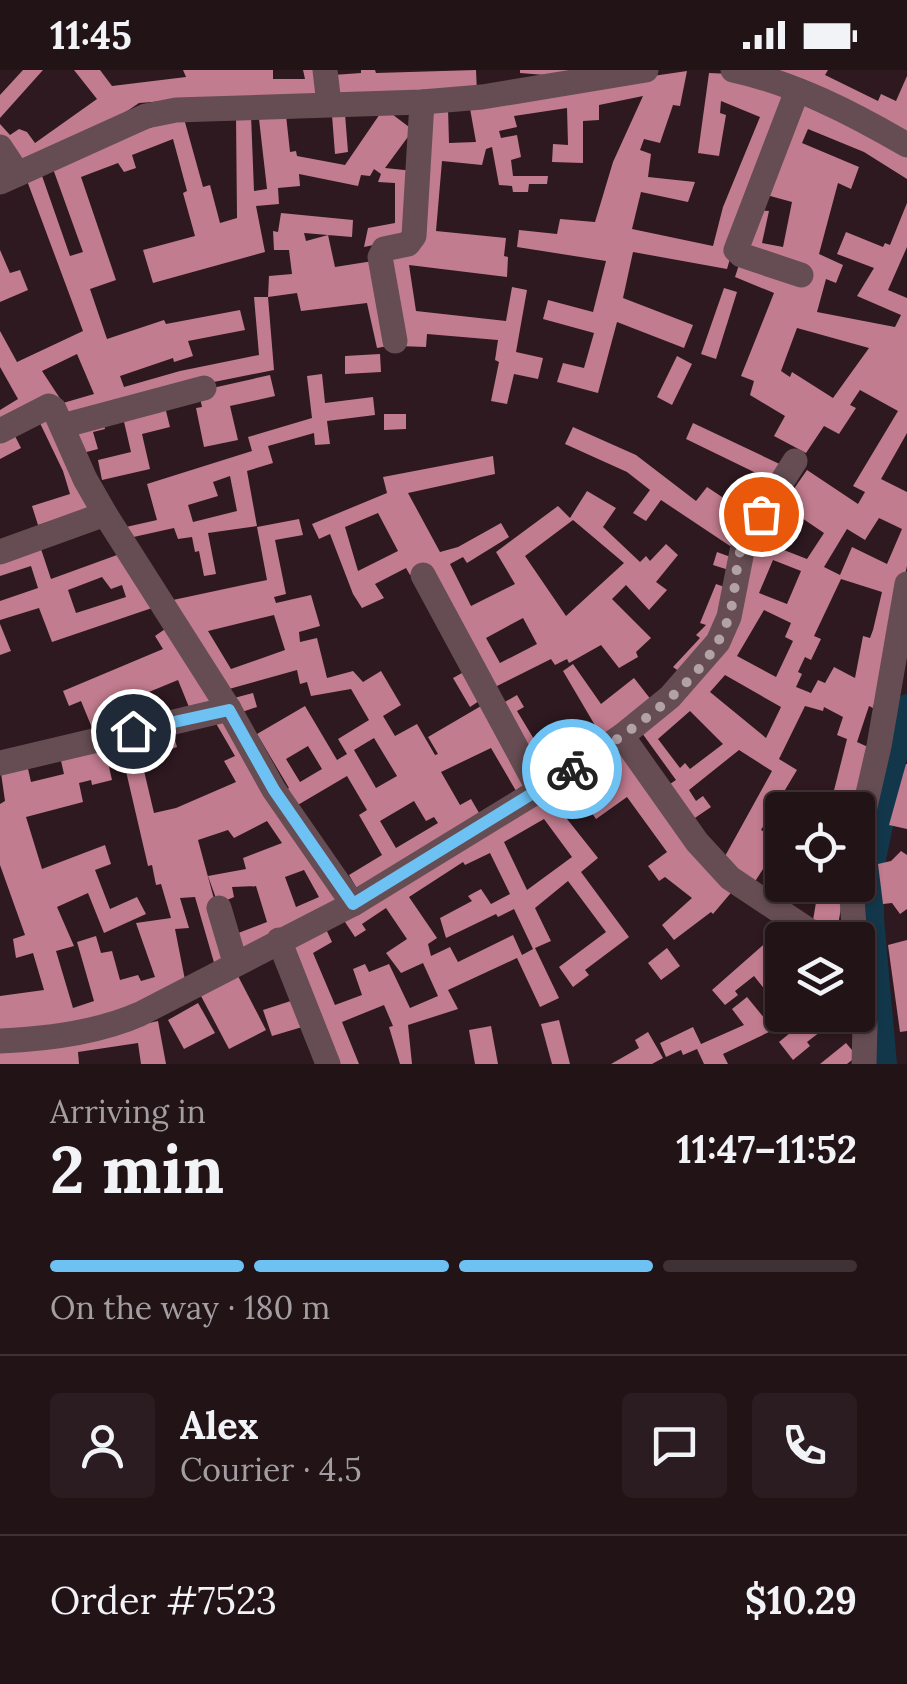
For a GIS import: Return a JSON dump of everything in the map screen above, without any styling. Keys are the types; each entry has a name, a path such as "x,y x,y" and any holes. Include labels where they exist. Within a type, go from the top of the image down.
{"street":[{"path":"326,70 330,104"},
{"path":"0,147 9,178 146,116 176,110 482,97 646,70"},
{"path":"733,70 797,91 907,145"},
{"path":"797,91 736,250 741,256 801,275"},
{"path":"396,341 380,256 384,250 408,244 414,236 422,102"},
{"path":"62,426 204,388"},
{"path":"0,431 48,406 54,409 105,514 229,710 274,790 353,904"},
{"path":"0,1040 118,1024 353,904 622,736 670,697 718,642 729,617 744,540 795,461"},
{"path":"0,552 105,514"},
{"path":"423,576 539,790"},
{"path":"868,792 907,584"},
{"path":"0,763 229,710"},
{"path":"622,736 697,842 730,878 796,922"},
{"path":"219,908 235,962"},
{"path":"278,940 328,1064"},
{"path":"864,1032 864,1064"}],"building":[{"path":"23,70 43,70 0,118 0,95"},
{"path":"74,70 100,70 112,86 186,77 183,70 273,70 273,79 305,79 303,70 318,70 320,96 139,103 99,130 19,161 0,137 0,124 10,135 19,129 27,132 35,143 97,99"},
{"path":"361,70 476,70 477,92 335,98 333,75"},
{"path":"520,70 598,70 545,75"},
{"path":"768,70 828,70 825,75 878,101 881,94 896,101 907,76 907,139"},
{"path":"687,71 680,106 673,105 660,143 644,139 640,150 651,154 648,177 695,182 688,202 641,192 632,229 713,246 723,207 760,117 721,101 720,113 726,115 719,156 698,153 709,73 730,74 789,100 743,215 727,269 633,252 623,298 693,325 684,348 617,322 598,393 557,382 563,363 584,368 594,333 543,319 548,300 593,312 606,261 517,247 519,230 557,234 560,219 595,222 613,162 643,96 599,105 599,120 583,121 583,163 552,162 553,144 568,145 567,108 514,116 517,127 499,131 501,138 517,135 521,157 511,160 513,176 548,176 547,184 529,184 528,192 513,192 512,186 499,185 492,147 486,149 482,165 442,161 436,231 506,238 507,277 409,265 416,311 506,321 512,287 527,290 516,352 543,358 538,379 514,374 507,404 491,401 499,362 495,360 498,340 427,334 426,347 399,346 385,256 417,247 425,108 448,108 449,143 476,142 469,103"},
{"path":"797,101 907,151 907,179 864,152 808,129 802,143 859,167 851,189 838,183 819,254 843,265 836,283 826,279 817,312 895,327 901,315 857,296 874,268 837,254 846,232 883,247 885,243 890,245 907,203 907,247 888,290 907,298 907,433 881,479 907,492 907,566 873,708 869,706 857,742 868,747 857,792 834,792 847,739 837,735 843,717 824,707 823,711 805,706 779,759 797,770 784,792 765,792 765,823 761,830 765,832 765,866 754,883 724,858 772,771 739,750 689,790 696,801 703,796 711,807 689,822 664,788 676,780 642,733 686,693 783,488 791,493 807,470 858,504 865,492 853,486 898,411 860,390 850,405 856,408 839,434 824,426 806,453 774,436 785,416 750,395 754,381 741,376 774,293 735,277 757,210 769,211 762,243 783,247 792,202 763,194","holes":["797,328 869,348 833,398 792,372 790,377 781,371","793,512 824,533 807,559 771,545","879,518 902,529 887,564 852,547 840,575 824,567 847,529 865,540","773,560 801,571 787,604 759,593","841,579 882,592 870,638 863,636 855,678 834,667 825,683 818,680 811,693 796,687 805,657 811,660 821,639 814,636","764,610 791,623 785,637 793,641 776,677 737,656","725,675 781,707 766,738 710,692","690,711 723,744 690,769 685,763 680,768 658,739"]},
{"path":"384,108 413,130 385,168 414,171 411,237 364,247 368,228 395,223 395,183 378,182 381,174 374,169 370,176 361,175 358,186 299,174 300,186 278,188 279,204 256,206 265,252 153,283 143,250 195,236 173,139 132,155 136,168 124,172 118,163 81,177 116,280 90,289 107,339 164,320 166,324 240,310 245,330 188,341 193,356 174,362 173,358 120,376 124,387 259,355 254,297 268,297 274,370 184,388 65,421 52,397 0,427 0,410 18,399 0,367 0,331 17,362 83,331 26,178 41,173 70,256 83,252 52,166 183,115 203,187 210,185 220,223 237,218 236,115 251,115 254,191 267,189 259,119 286,115 290,152 345,165","holes":["77,354 94,394 63,403 42,371"]},
{"path":"345,114 348,152 335,154 332,115"},
{"path":"281,213 353,220 352,237 328,235 335,267 373,261 393,345 377,348 367,303 301,311 297,293 268,297 269,276 292,274 289,250 274,250 273,231 278,232","holes":["304,233 328,235 306,241"]},
{"path":"0,250 10,273 20,270 28,290 0,302"},
{"path":"724,288 737,292 716,359 701,354"},
{"path":"380,354 381,372 345,374 345,356"},
{"path":"677,356 692,364 672,405 657,397"},
{"path":"322,374 325,403 373,397 375,415 327,421 330,444 315,445 314,433 268,446 273,463 247,471 257,526 208,533 216,574 204,576 192,537 178,539 174,528 129,538 126,527 157,520 147,484 252,451 248,437 312,418 307,376","holes":["230,476 237,511 193,522 188,505 218,496 213,482"]},
{"path":"270,375 275,396 230,406 238,440 204,447 196,408 202,407 199,394"},
{"path":"164,403 170,427 142,434 150,469 102,480 98,460 131,452 122,413"},
{"path":"51,413 89,509 38,525 32,506 70,494 38,419"},
{"path":"384,414 406,414 406,429 384,430"},
{"path":"102,417 105,429 93,432 98,449 79,454 71,426"},
{"path":"693,423 786,467 736,550 661,500 646,521 633,513 650,490 627,472 565,444 573,427 636,455 696,501 707,487 734,505 756,473 686,439"},
{"path":"13,432 21,448 0,459 0,439"},
{"path":"493,456 495,474 408,493 440,552 458,547 501,523 509,537 467,563 463,557 450,564 471,606 515,584 496,552 558,506 570,518 587,491 616,508 603,527 640,562 646,556 650,561 666,544 678,555 656,582 667,590 649,610 626,585 612,599 651,638 636,652 638,657 619,668 601,645 569,663 567,659 555,665 551,659 487,691 426,567 410,575 406,568 375,584 384,598 362,608 330,534 319,539 312,524 387,493 383,477","holes":["378,513 398,551 358,571 345,527","573,520 624,563 566,616 525,556","523,618 537,644 500,663 486,638"]},
{"path":"299,519 303,535 275,540 286,594 274,597 276,603 311,595 320,626 299,632 300,642 317,638 327,678 353,671 363,682 381,671 401,705 383,716 395,736 417,724 435,755 438,754 428,737 481,706 535,787 519,796 491,748 441,772 460,805 471,799 482,818 360,894 349,875 382,855 359,815 367,810 347,776 291,809 281,793 289,788 257,734 305,706 337,760 347,754 338,739 369,720 351,689 311,696 307,682 300,684 297,670 229,689 173,600 267,580 257,527","holes":["274,615 285,650 231,669 208,631","374,738 397,776 376,788 354,750","308,746 322,769 300,782 286,759","414,801 426,821 434,817 438,823 396,848 380,821"]},
{"path":"39,543 51,579 117,555 152,608 52,642 39,608 0,620 0,601 38,588 31,566 0,576 0,556","holes":["102,577 111,589 122,585 126,597 76,613 68,590"]},
{"path":"717,552 736,559 732,571 713,565"},
{"path":"716,584 733,590 709,646 684,675 673,667 700,638 696,635 706,625 700,623"},
{"path":"0,624 11,651 0,655"},
{"path":"168,627 211,702 191,712 178,680 110,708 117,726 95,735 81,701 69,706 63,691 163,649 155,636"},
{"path":"573,664 601,704 634,678 652,701 538,784 496,707 517,695 524,707 517,711 546,759 596,727 563,671"},
{"path":"462,673 479,701 470,707 453,678"},
{"path":"253,693 257,707 239,713 234,698"},
{"path":"214,720 229,721 340,903 235,951 233,935 267,922 256,886 232,887 234,897 218,904 208,876 246,869 243,858 282,843 267,821 234,838 228,830 198,840 230,958 215,966 195,897 180,898 189,928 175,929 186,985 121,1014 0,1036 0,996 44,990 33,953 16,958 13,939 25,935 0,865 0,804 5,801 0,766 26,760 31,782 64,774 59,752 135,733 154,813 176,808 236,782 224,761 235,756","holes":["122,754 148,866 152,865 156,885 161,884 171,918 136,923 155,977 141,981 138,975 120,980 112,951 101,953 96,936 77,942 94,1001 73,1008 56,951 74,946 57,907 88,893 104,933 146,914 137,897 110,909 95,870 111,864 105,845 42,869 26,817 83,802 79,783 91,780 92,785 112,780 107,758","304,870 319,897 296,907 285,877"]},
{"path":"171,727 177,747 145,757 139,737"},
{"path":"620,747 735,888 713,914 674,940 662,925 692,898 665,877 659,881 648,866 667,852 627,797 596,819 589,809 613,792 604,779 588,790 578,777"},
{"path":"907,764 907,829 889,825"},
{"path":"548,795 598,858 581,872 629,937 585,970 589,975 573,987 559,967 606,932 568,881 535,908 551,941 535,948 559,998 540,1007 517,958 448,990 458,1009 408,1025 412,1064 400,1064 389,1027 393,1026 384,1005 342,1022 359,1064 334,1064 287,942 325,927 332,942 313,953 335,1005 362,995 353,969 365,964 369,972 389,964 410,1008 438,996 423,963 401,973 386,953 407,939 386,908 362,924 366,930 355,937 343,919","holes":["544,819 572,857 527,890 504,842","490,853 510,894 491,904 481,889 468,896 472,901 440,918 446,938 514,909 533,949 522,955 513,935 458,962 450,947 431,956 428,944 437,938 409,897 463,862 465,865"]},
{"path":"901,851 907,855 907,909 900,914 892,903 883,904 878,864 891,861"},
{"path":"816,902 842,902 839,922 813,922"},
{"path":"907,940 907,1031 900,1032 888,945"},
{"path":"765,943 765,990 754,976 725,1005 712,990"},
{"path":"667,948 680,966 661,980 648,963"},
{"path":"238,976 266,1030 229,1049 201,996"},
{"path":"747,997 765,1019 765,1032 769,1032 723,1054 728,1064 704,1064 697,1049 683,1055 681,1050 666,1057 660,1043 693,1027 701,1044 744,1025 732,1009"},
{"path":"300,998 309,1025 272,1036 263,1010"},
{"path":"198,1003 215,1033 184,1049 168,1020"},
{"path":"559,1020 570,1064 552,1064 541,1024"},
{"path":"158,1021 166,1064 141,1064 138,1043 78,1052 79,1064 0,1064 0,1046 78,1039"},
{"path":"491,1026 498,1064 475,1064 469,1030"},
{"path":"648,1032 663,1058 652,1064 611,1064 639,1048 635,1040"},
{"path":"791,1032 820,1032 793,1060 779,1042"},
{"path":"846,1043 857,1056 847,1064 820,1064"}],"waterway":[{"path":"886,1064 873,919 873,869 907,705"}],"way so far":[{"path":"572,769 622,736 670,697 702,664 729,617 744,540 761,514"}],"route":[{"path":"133,731 229,710 274,790 353,904 572,769"}]}
